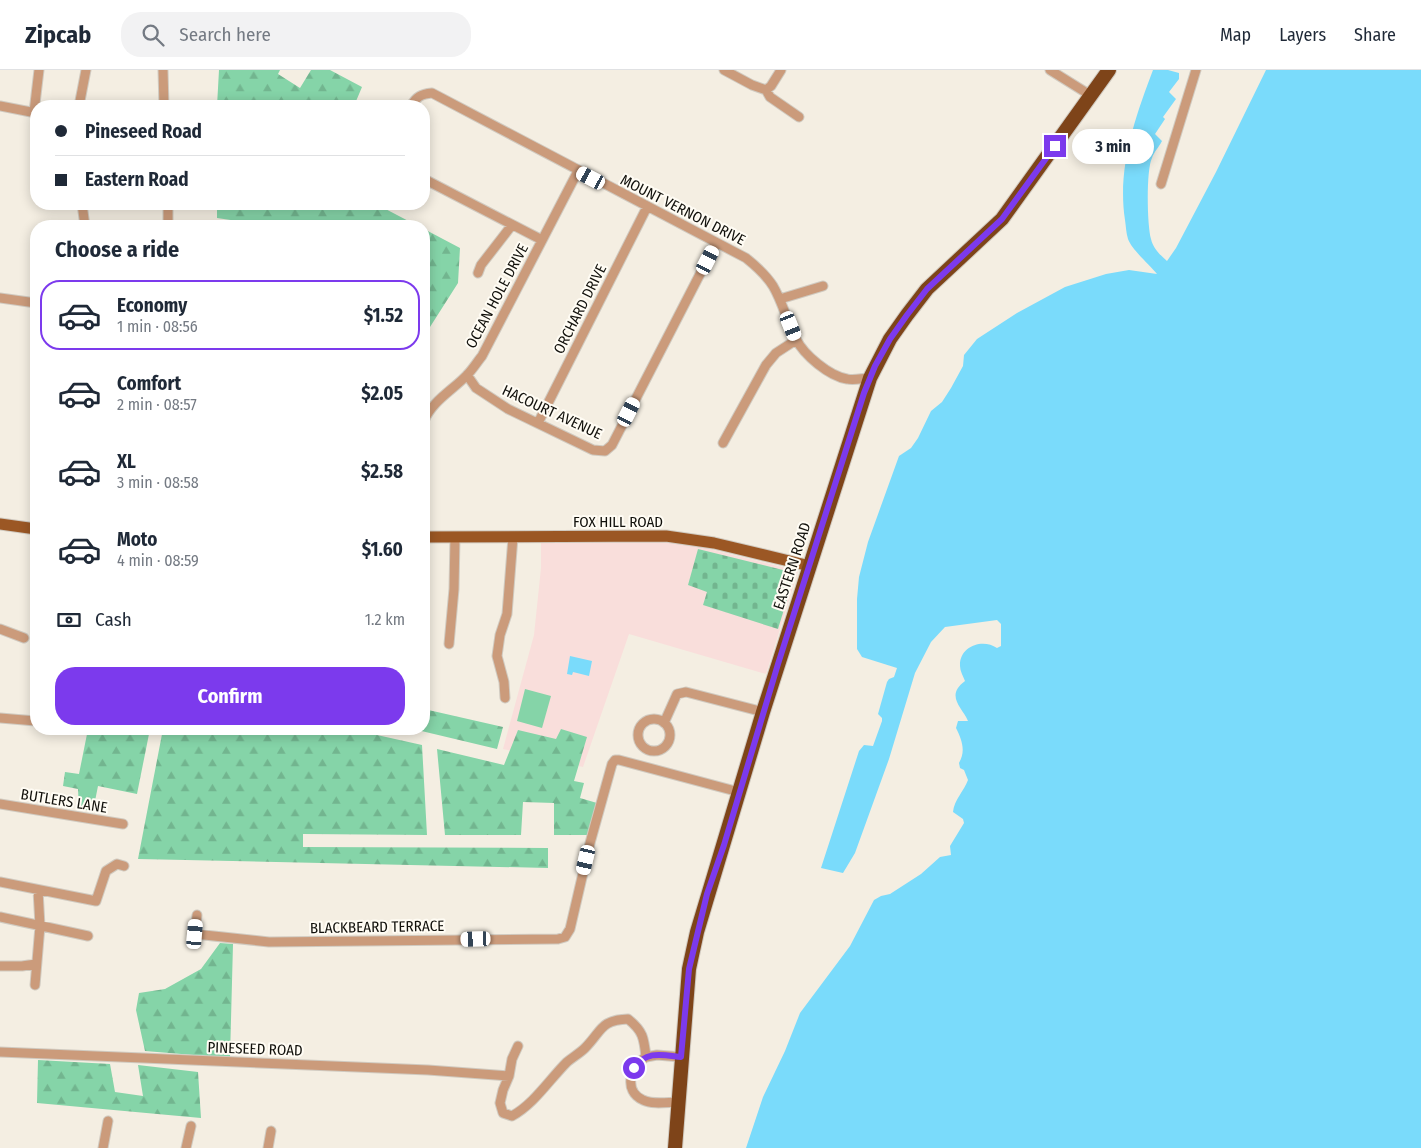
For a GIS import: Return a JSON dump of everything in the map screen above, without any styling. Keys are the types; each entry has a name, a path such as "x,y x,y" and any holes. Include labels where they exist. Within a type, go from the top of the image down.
{"highway":[{"name":"EASTERN ROAD","path":"675,1148 689,969 695,939 763,712 870,378 890,339 927,289 1002,219 1109,70"}],"main road":[{"path":"0,526 30,528"},
{"name":"FOX HILL ROAD","path":"430,537 652,536 682,538 714,543 810,566"}],"street":[{"path":"36,100 39,70"},
{"path":"80,100 86,70"},
{"path":"162,70 164,100"},
{"path":"724,70 752,85 766,90 770,98 799,117"},
{"path":"766,90 771,86 781,70"},
{"path":"1050,70 1090,95"},
{"path":"1161,184 1191,92 1196,70"},
{"name":"MOUNT VERNON DRIVE","path":"414,100 420,95 432,93 746,258 760,269 772,285 780,299 796,340 813,360 827,370 849,380"},
{"path":"0,106 30,111"},
{"name":"OCEAN HOLE DRIVE","path":"430,411 438,401 467,375 491,340 578,171"},
{"path":"430,182 542,240"},
{"name":"ORCHARD DRIVE","path":"538,423 648,208"},
{"path":"478,273 481,265 512,225"},
{"name":"HACOURT AVENUE","path":"467,375 476,388 508,409 592,450 605,451 612,445 716,243"},
{"path":"780,299 823,286"},
{"path":"0,298 30,300"},
{"path":"723,444 766,365 776,353 796,340"},
{"path":"849,380 870,378"},
{"path":"849,380 864,393"},
{"path":"449,644 454,589 455,537"},
{"path":"506,698 497,656 500,635 507,614 513,537"},
{"path":"0,628 24,638"},
{"path":"664,724 680,692 763,712"},
{"path":"0,718 30,720"},
{"path":"650,720 660,720 669,733 668,743 660,750 649,751 641,745 638,735 639,730 641,725 650,720"},
{"path":"646,767 649,751"},
{"name":"BLACKBEARD TERRACE","path":"197,915 195,934 269,942 558,939 565,937 570,929 590,843 612,764 615,760 740,792"},
{"name":"BUTLERS LANE","path":"0,804 123,824"},
{"path":"0,882 96,901 106,872 117,864 124,866"},
{"path":"35,985 40,926 38,890"},
{"path":"0,917 88,936"},
{"path":"0,966 36,964"},
{"path":"518,1046 512,1059 509,1076 500,1102 502,1113 512,1116 523,1110 568,1060 579,1054 602,1027 614,1020 628,1019 636,1026 644,1036 646,1056"},
{"name":"PINESEED ROAD","path":"0,1052 428,1070 509,1076"},
{"path":"678,1102 644,1101 637,1096 631,1084 631,1076 639,1061 646,1056 681,1057"},
{"path":"103,1148 108,1122"},
{"path":"186,1148 191,1126"},
{"path":"268,1148 271,1131"}],"shaded area":[{"path":"541,539 663,541 693,545 798,571 766,674 629,634 583,767 503,749 534,635 541,568"}],"green space":[{"path":"219,70 280,70 278,74 300,88 311,70 330,70 362,87 357,100 217,100"},
{"path":"217,210 387,210 407,220 230,220 217,218"},
{"path":"430,232 460,248 458,283 430,327"},
{"path":"698,549 795,573 778,629 703,605 707,592 688,585"},
{"path":"525,689 551,696 542,728 517,721"},
{"path":"430,710 503,727 497,749 430,733"},
{"path":"561,729 587,737 574,781 584,783 580,798 597,803 589,835 554,835 554,803 523,802 521,835 445,835 437,749 504,765 518,730 556,739"},
{"path":"87,735 149,735 137,794 98,786 93,811 79,809 78,789 63,786 65,772 79,774"},
{"path":"162,735 377,735 422,745 427,835 303,834 303,847 548,848 548,868 138,859"},
{"path":"220,943 233,944 230,1058 145,1051 136,1010 139,993 165,989 201,969"},
{"path":"38,1060 110,1064 115,1092 143,1096 138,1065 198,1072 201,1118 37,1103"}],"water":[{"path":"1153,70 1168,70 1179,73 1179,79 1169,92 1176,99 1163,117 1165,119 1155,134 1162,141 1150,164 1148,185 1151,239 1157,251 1167,261 1176,248 1216,172 1266,70 1421,70 1421,1148 746,1148 763,1097 785,1051 800,1013 850,946 874,900 890,894 921,874 940,857 951,855 950,846 964,823 963,819 953,812 955,803 968,780 964,770 960,768 962,746 956,728 958,721 968,721 956,697 959,686 965,681 960,668 961,659 963,653 979,644 991,645 997,648 1001,646 1001,624 997,620 945,627 931,642 915,673 889,759 855,853 843,873 821,868 859,751 864,745 873,746 882,721 878,714 887,682 894,677 897,668 862,657 857,649 857,599 859,577 868,542 899,456 911,448 931,411 942,402 963,366 964,355 977,339 1017,313 1065,287 1106,274 1129,270 1157,274 1128,239 1123,201 1123,181 1129,144"},
{"path":"570,656 592,661 589,676 573,672 572,675 567,674"}],"route":[{"path":"634,1068 646,1056 681,1057 689,969 707,894 724,845 760,721 864,393 875,366 890,339 927,289 1002,219 1055,146"}]}
